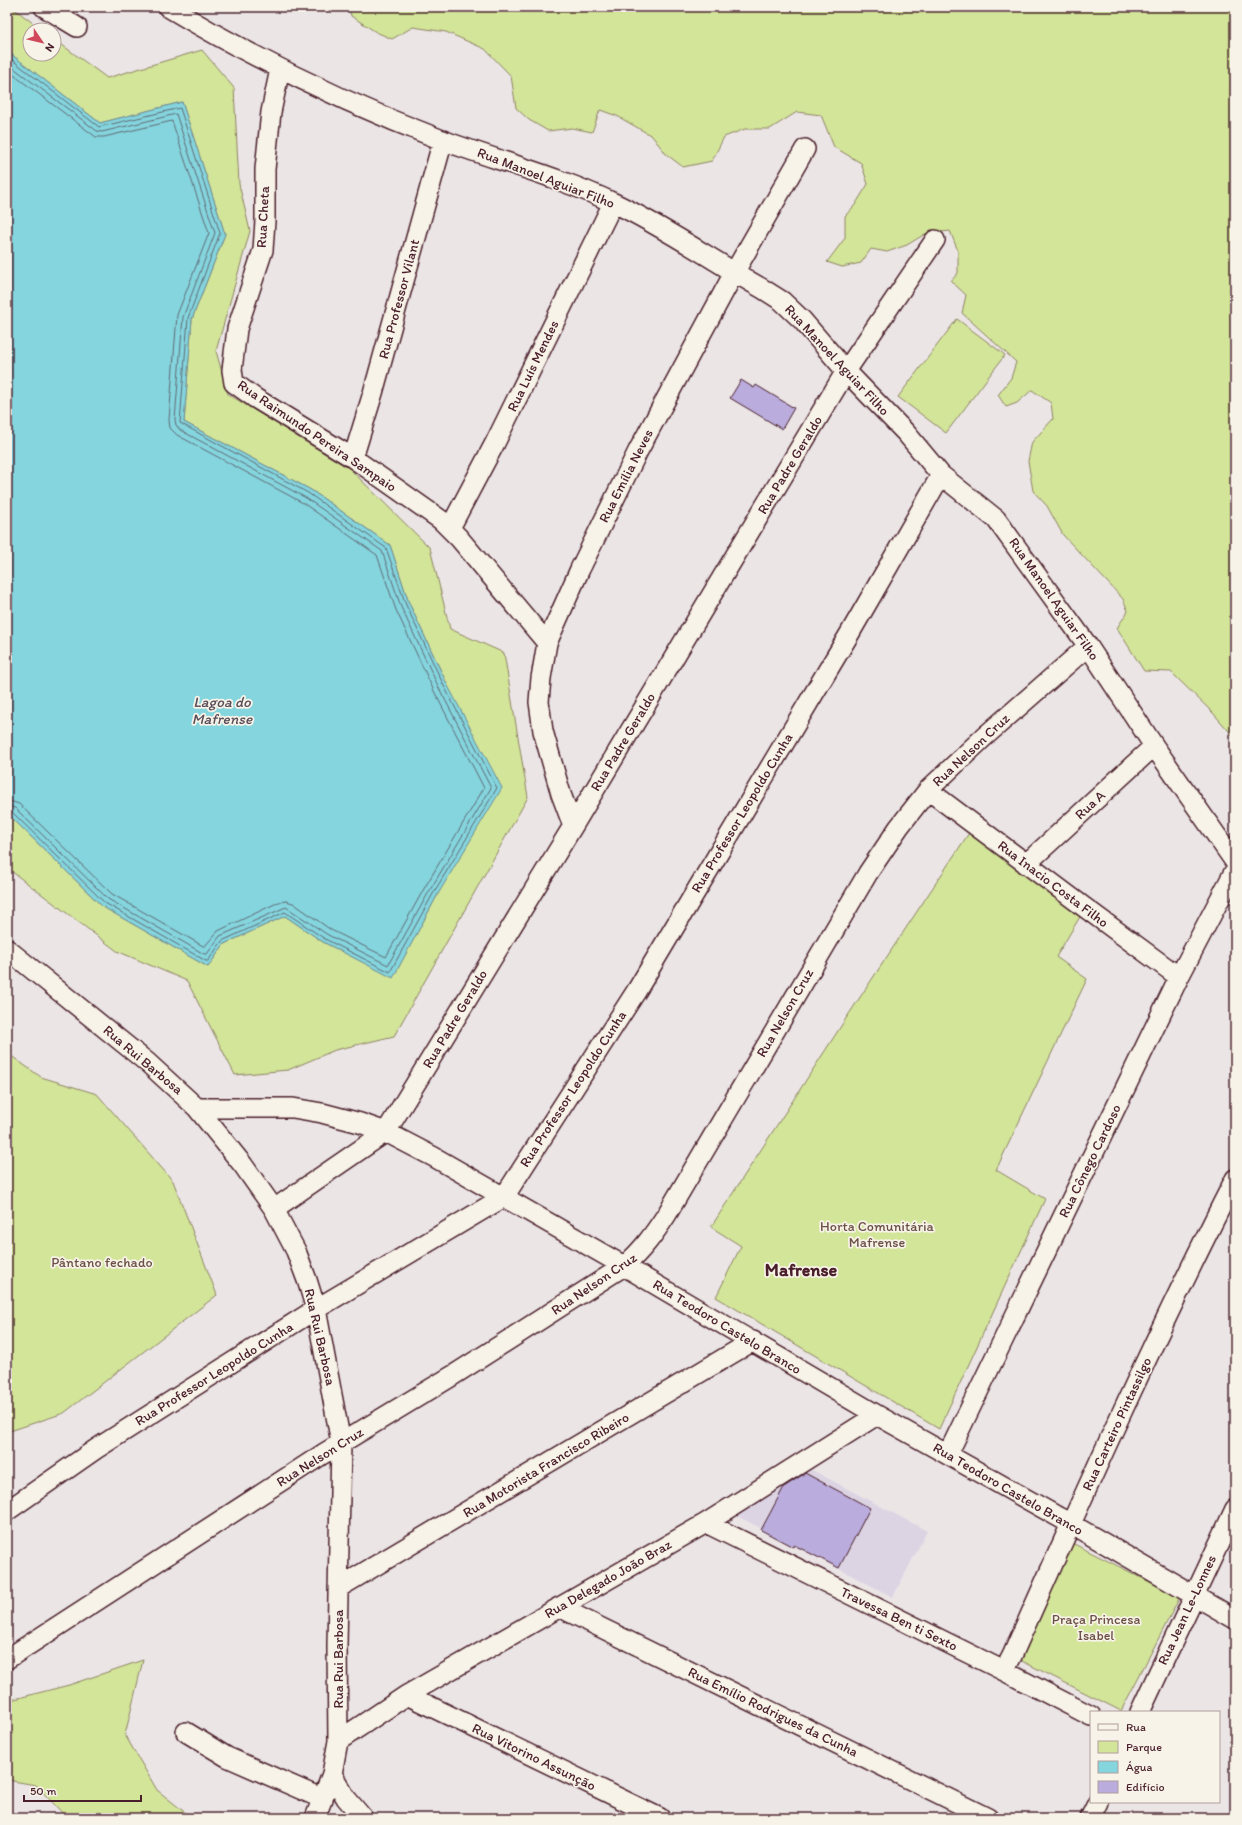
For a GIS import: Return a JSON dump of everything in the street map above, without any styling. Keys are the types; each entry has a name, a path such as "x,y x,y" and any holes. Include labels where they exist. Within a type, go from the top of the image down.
{"street":[{"path":"44,7 77,27"},
{"name":"Rua Manoel Aguiar Filho","path":"168,7 211,33 314,87 443,140 570,184 613,203 782,301 818,337 846,371 906,433 941,475 996,519 1088,646 1154,746 1235,862"},
{"name":"Rua Cheta","path":"233,361 237,329 263,250 265,220 265,169 271,112 280,69"},
{"name":"Rua Professor Vilant","path":"353,458 373,393 443,140"},
{"name":"Rua Emília Neves","path":"573,826 561,794 543,731 539,702 547,642 580,569 638,450 734,273 805,148"},
{"name":"Rua Luís Mendes","path":"450,528 495,443 613,203"},
{"name":"Rua Padre Geraldo","path":"274,1209 386,1132 573,826 846,371 935,240"},
{"name":"Rua Raimundo Pereira Sampaio","path":"233,361 234,383 241,389 353,458 441,520 450,528 547,642"},
{"name":"Rua Professor Leopoldo Cunha","path":"7,1511 96,1449 316,1309 504,1197 637,990 850,633 941,475"},
{"name":"Rua Nelson Cruz","path":"7,1659 341,1443 483,1356 624,1266 640,1252 656,1232 868,873 899,827 928,790 984,737 1088,646"},
{"name":"Rua A","path":"1026,864 1154,746"},
{"name":"Rua Inacio Costa Filho","path":"928,790 1179,977"},
{"name":"Rua Cônego Cardoso","path":"948,1454 1179,977 1235,870"},
{"name":"Rua Rui Barbosa","path":"7,949 148,1063 196,1108 243,1165 274,1209 296,1251 316,1309 341,1443 338,1588 338,1741 332,1774 315,1818"},
{"name":"Rua Teodoro Castelo Branco","path":"196,1108 293,1108 345,1119 386,1132 434,1157 504,1197 877,1415 1071,1524 1194,1597 1235,1619"},
{"name":"Rua Carteiro Pintassilgo","path":"1004,1671 1196,1256 1235,1179"},
{"name":"Rua Motorista Francisco Ribeiro","path":"338,1588 753,1342"},
{"name":"Rua Delegado João Braz","path":"338,1741 407,1695 559,1606 706,1523 877,1415"},
{"name":"Rua Jean Le-Lonnes","path":"1140,1711 1235,1509"},
{"name":"Travessa Ben ti Sexto","path":"706,1523 1004,1671 1090,1715"},
{"name":"Rua Emílio Rodrigues da Cunha","path":"559,1606 988,1818"},
{"name":"Rua Vitorino Assunção","path":"407,1695 660,1818"},
{"path":"186,1732 233,1760 322,1798"},
{"path":"332,1774 346,1798 363,1818"},
{"path":"1090,1818 1098,1803"}],"shaded area":[{"path":"793,1460 927,1531 893,1597 718,1506"}],"green space":[{"path":"7,7 12,7 32,22 22,22 22,62 62,62 62,45 107,78 202,50 234,88 239,184 250,231 216,351 228,394 350,469 430,548 450,629 504,653 528,797 394,1036 335,1050 288,1070 235,1075 187,981 117,951 7,868 7,813 103,907 208,967 224,944 285,916 323,942 393,977 438,894 447,684 409,603 390,545 311,490 184,422 192,319 225,234 182,102 100,123 7,51"},
{"path":"349,7 1235,7 1235,738 1213,713 1171,672 1144,671 1117,628 1128,611 1123,599 1063,535 1047,506 1033,491 1028,461 1032,442 1053,419 1051,403 1032,390 1017,403 1006,407 998,395 1011,378 1016,362 962,313 966,295 951,281 958,273 958,251 950,231 925,234 907,245 887,252 871,249 861,263 842,267 827,262 845,238 845,216 855,205 868,184 861,163 834,147 821,115 797,112 770,129 745,129 724,137 712,161 683,167 666,154 652,136 617,116 600,110 592,132 572,128 548,131 529,120 516,108 511,76 485,49 446,32 413,27 392,39 376,32 351,16"},
{"path":"957,319 1005,355 946,433 898,397"},
{"name":"Horta Comunitária Mafrense","path":"969,833 1081,915 1056,957 1087,979 996,1170 1045,1199 939,1429 716,1297 741,1246 711,1227 843,1023"},
{"name":"Pântano fechado","path":"7,1053 41,1077 97,1094 173,1181 217,1295 64,1413 7,1432"},
{"name":"Praça Princesa Isabel","path":"1070,1542 1180,1597 1121,1711 1012,1656"},
{"path":"143,1660 125,1735 157,1790 192,1818 67,1818 36,1785 7,1780 7,1701 69,1685"}],"water":[{"name":"Lagoa do Mafrense","path":"7,51 100,123 182,102 225,234 192,319 184,422 311,490 390,545 409,603 447,684 502,788 438,894 393,978 323,942 285,916 224,944 208,967 103,907 7,813"}],"building":[{"path":"741,380 754,388 756,385 794,408 782,429 730,398"},
{"path":"805,1473 870,1508 839,1568 794,1545 793,1547 761,1530 784,1487"}],"district":[{"name":"Mafrense","path":"801,1270"}]}
